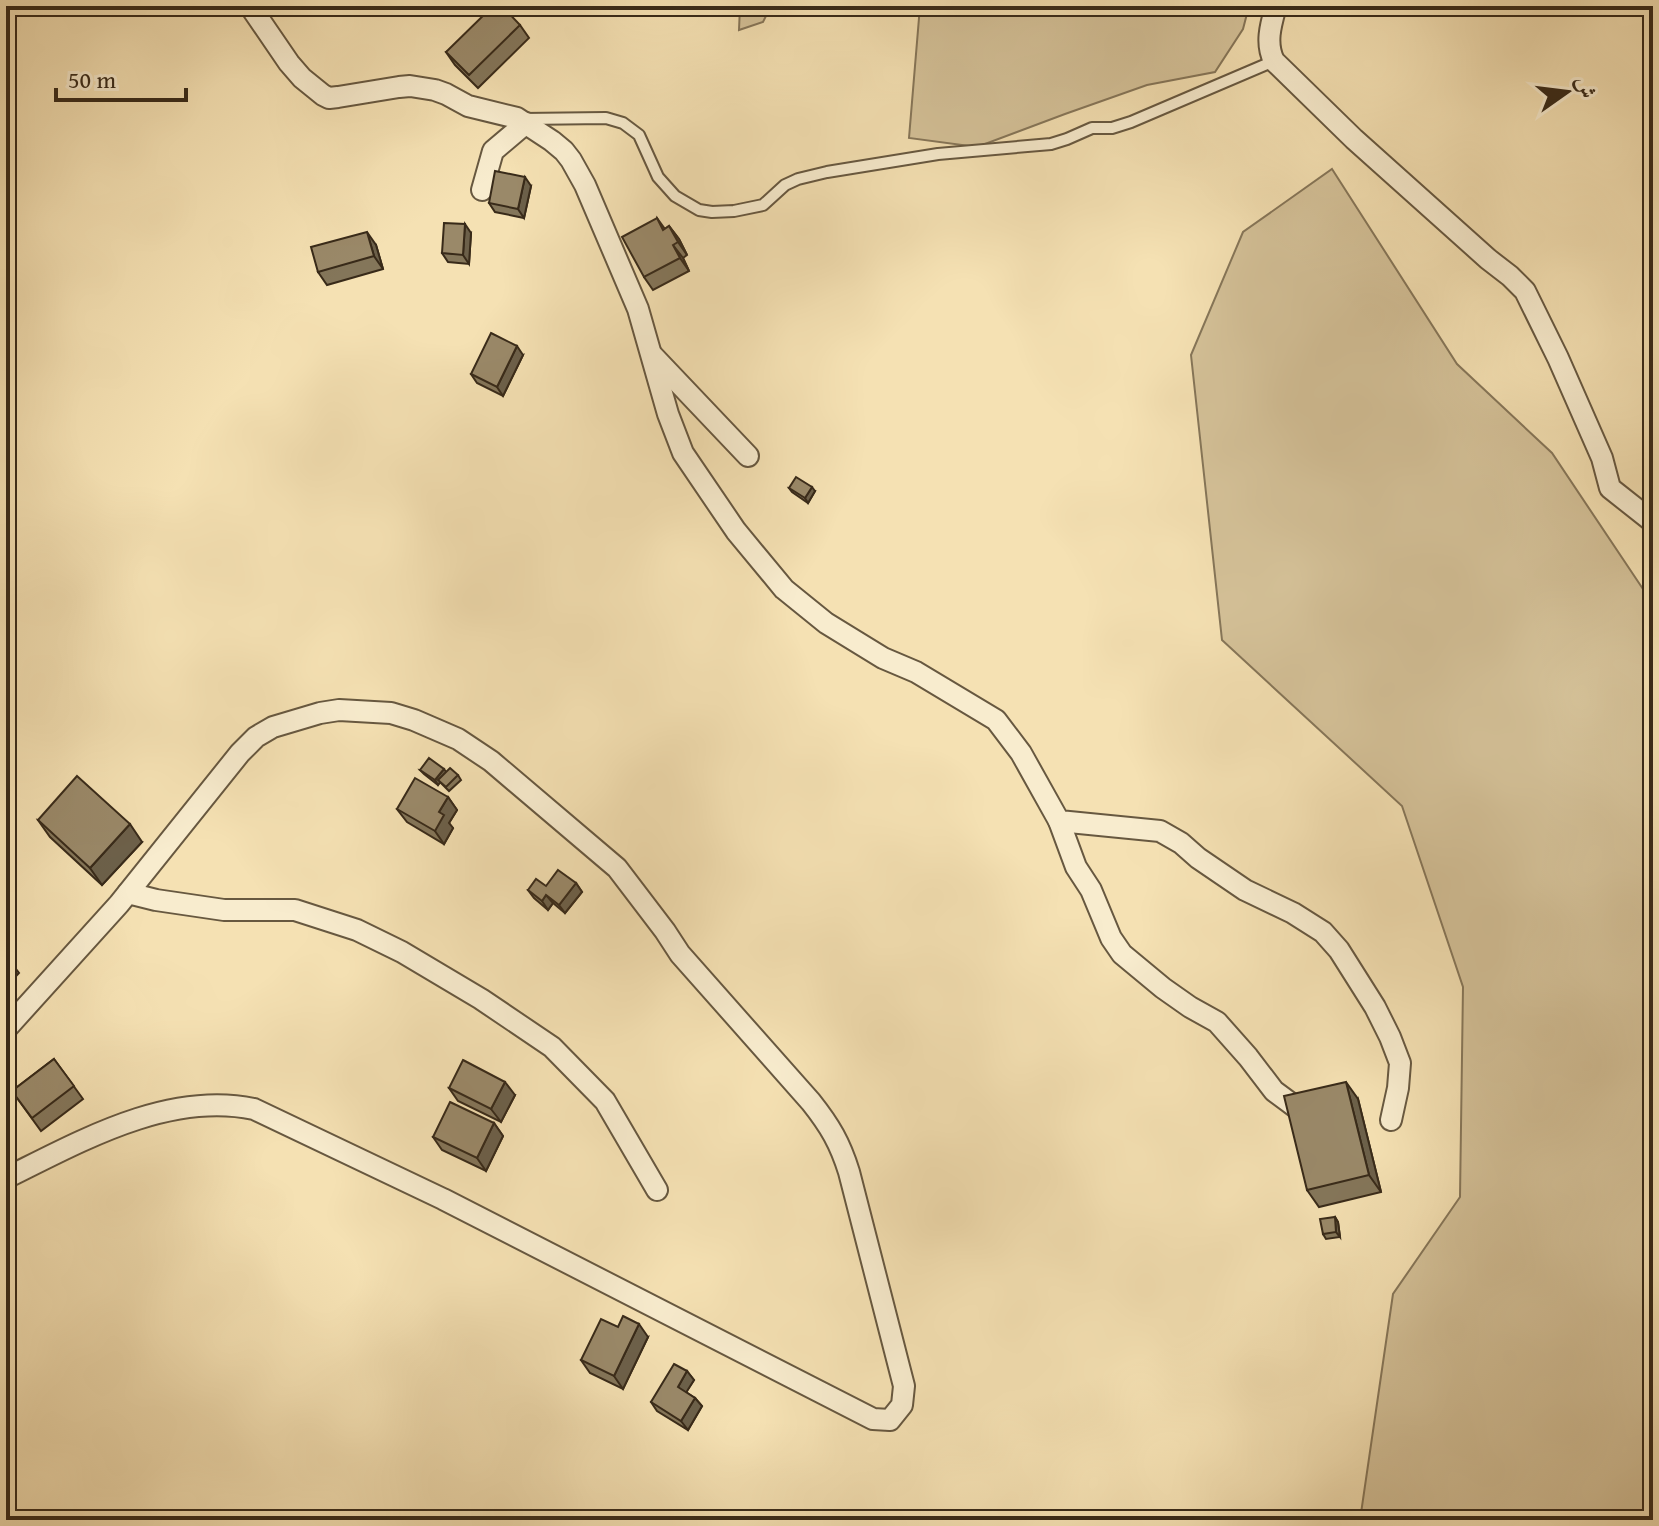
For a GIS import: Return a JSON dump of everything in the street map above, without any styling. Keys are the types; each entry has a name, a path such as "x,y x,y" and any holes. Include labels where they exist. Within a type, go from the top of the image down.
{"street":[{"path":"250,6 289,63 302,78 329,98 410,86 435,90 468,106 522,121 564,151 579,173 638,309 668,414 683,453 736,531 776,581 794,598 854,641 916,672 996,720 1021,753 1059,821 1076,867 1091,890 1111,938 1122,954 1190,1007 1217,1022 1274,1091 1301,1111"},
{"path":"1276,6 1269,52 1274,61 1354,139 1525,291 1602,458 1610,488 1653,522"},
{"path":"482,190 493,151 522,121"},
{"path":"651,353 748,456"},
{"path":"6,1029 128,893 256,737 273,727 339,710 391,713 414,720 458,739 491,761 617,868 680,954 831,1128 839,1141 849,1172 904,1386 902,1405 890,1420 873,1419 443,1199 254,1109 218,1105 141,1118 107,1130 6,1178"},
{"path":"1059,821 1160,831 1245,890 1293,913 1323,932 1339,950 1375,1007 1400,1063 1391,1120"},
{"path":"128,893 224,910 295,910 357,930 402,952 481,999 552,1047 605,1101 657,1190"}],"lane":[{"path":"522,121 606,118 623,123 639,135 658,177 675,196 699,210 734,211 763,205 785,185 827,172 938,154 1051,144 1092,128 1112,128 1274,61"}],"shaded area":[{"path":"740,6 771,6 763,22 739,30"},
{"path":"920,6 1249,6 1243,29 1215,72 1147,85 977,147 909,138"},
{"path":"1332,169 1457,364 1552,453 1653,604 1653,1520 1360,1520 1393,1294 1460,1197 1463,987 1402,806 1222,640 1191,355 1243,232"}],"building":[{"path":"493,6 502,6 520,25 469,75 446,52"},
{"path":"495,171 525,177 518,209 489,203"},
{"path":"657,218 663,230 669,226 678,242 673,245 680,258 644,277 622,237"},
{"path":"444,223 465,224 463,255 442,253"},
{"path":"367,232 374,256 318,272 311,247"},
{"path":"491,333 517,346 497,387 471,374"},
{"path":"796,477 812,487 805,498 789,488"},
{"path":"429,758 444,769 435,780 420,770"},
{"path":"450,768 458,775 446,787 438,780"},
{"path":"77,776 130,824 90,868 38,820"},
{"path":"415,778 448,797 439,812 444,815 435,831 397,809"},
{"path":"558,870 576,883 559,905 546,895 542,901 528,890 536,879 546,886"},
{"path":"54,1059 74,1086 32,1118 12,1091"},
{"path":"463,1060 505,1082 491,1109 449,1088"},
{"path":"1346,1082 1369,1175 1307,1190 1284,1096"},
{"path":"450,1102 494,1123 477,1158 433,1137"},
{"path":"1335,1217 1336,1232 1323,1234 1320,1219"},
{"path":"623,1316 639,1324 614,1376 581,1360 601,1319 618,1327"},
{"path":"674,1364 687,1371 678,1387 695,1398 681,1421 651,1402"}]}
